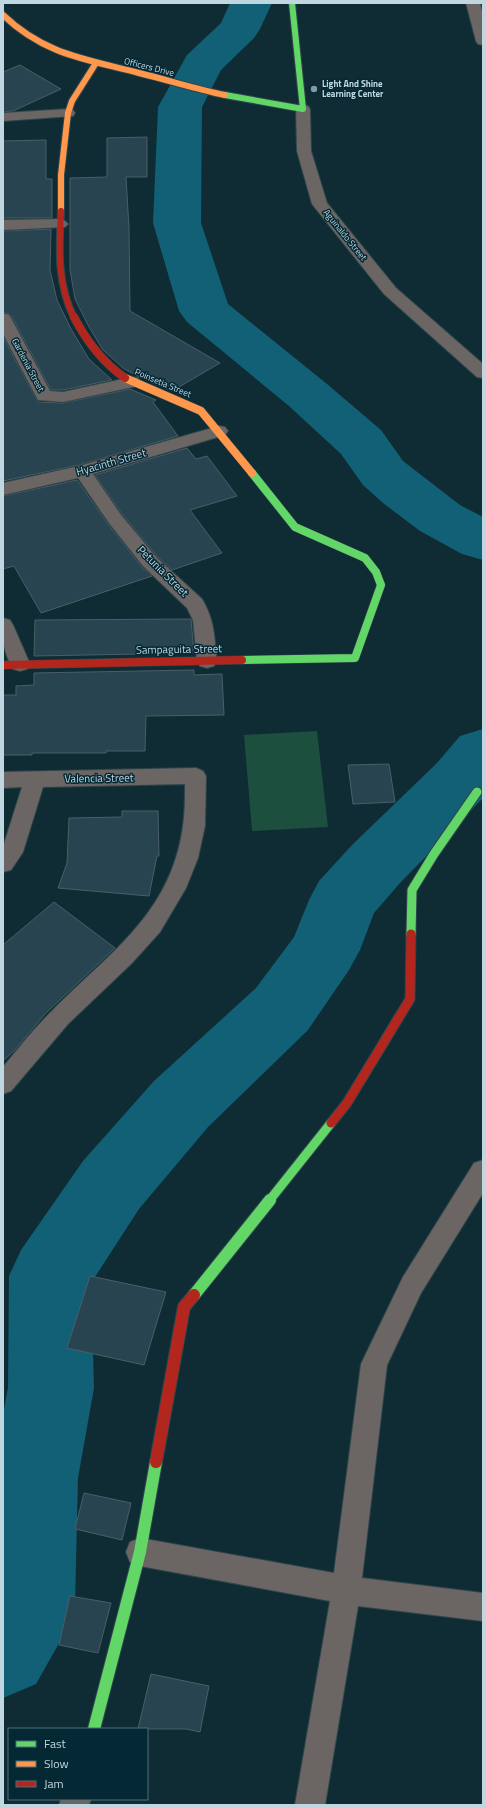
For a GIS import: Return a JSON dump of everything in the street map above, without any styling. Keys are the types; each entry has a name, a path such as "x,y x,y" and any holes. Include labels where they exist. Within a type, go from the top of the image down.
{"street":[{"name":"Aguinaldo Street","path":"292,3 303,109 304,151 320,204 390,291 483,373"},
{"path":"472,3 483,41"},
{"name":"Officers Drive","path":"3,15 23,36 39,45 96,63 214,93 303,109"},
{"name":"Poinsetia Street","path":"96,63 74,96 68,113 61,175 60,224 60,270 66,299 80,328 96,354 116,373 132,382 201,411 219,431 295,527 365,558 376,572 381,585 355,658"},
{"path":"3,118 68,113"},
{"path":"3,225 60,224"},
{"name":"Gardenia Street","path":"3,318 44,396 63,397 132,382"},
{"name":"Hyacinth Street","path":"3,489 82,471 219,431"},
{"name":"Petunia Street","path":"82,471 115,519 150,562 195,604 203,620 207,661"},
{"path":"3,625 11,665"},
{"name":"Sampaguita Street","path":"11,665 355,658"},
{"name":"Valencia Street","path":"3,780 196,776 194,826 187,858 175,888 152,926 124,957 60,1017 3,1084"},
{"path":"3,864 12,852 35,779"},
{"path":"94,1728 140,1552 184,1307 348,1103 410,999 412,890 434,854 477,792"},
{"path":"310,1805 346,1590 374,1364 412,1285 483,1171"},
{"path":"140,1552 346,1590 483,1607"}],"green space":[{"path":"317,731 328,827 252,831 244,735"}],"building":[{"path":"20,65 61,89 13,111 3,112 3,72"},
{"path":"147,137 147,177 126,177 129,228 130,311 220,363 172,391 139,377 123,368 103,350 89,327 75,299 70,270 70,178 107,177 107,138"},
{"path":"46,140 46,179 52,179 52,218 3,218 3,141"},
{"path":"51,229 50,270 57,300 71,329 89,359 112,380 63,390 51,390 12,317 3,312 3,231"},
{"path":"3,337 38,402 63,403 130,389 156,400 153,402 178,436 79,465 3,481"},
{"path":"187,448 196,459 207,456 237,496 190,510 222,553 172,570 158,557 122,514 95,475"},
{"path":"77,480 108,524 142,567 152,576 41,613 14,566 3,569 3,496"},
{"path":"191,619 194,653 34,656 35,620"},
{"path":"194,670 194,675 222,674 224,715 146,716 145,751 3,755 3,695 16,695 16,686 34,685 34,673"},
{"path":"389,764 395,802 353,804 348,765"},
{"path":"122,811 158,811 159,856 157,856 149,896 58,888 67,863 69,818 122,817"},
{"path":"54,902 115,948 45,1014 15,1050 3,1061 3,945"},
{"path":"90,1276 166,1292 144,1365 67,1348"},
{"path":"84,1493 131,1503 122,1540 75,1529"},
{"path":"70,1596 111,1603 98,1653 59,1645"},
{"path":"151,1674 209,1686 200,1732 186,1729 138,1728"}],"waterway":[{"path":"251,3 239,29 202,64 180,107 177,223 205,311 308,395 361,442 383,473 403,490 440,518 483,541"},
{"path":"3,1651 29,1605 34,1478 51,1388 50,1276 111,1185 181,1104 282,1009 324,950 344,900 376,864 460,780 483,753"}],"traffic: fast":[{"path":"225,95 303,109 292,3"},
{"path":"242,660 355,658 381,585 376,572 365,558 295,527 252,473"},
{"path":"411,934 412,890 434,854 477,792"},
{"path":"194,1295 331,1123"},
{"path":"94,1728 140,1552 156,1462"}],"traffic: slow":[{"path":"3,15 32,39 66,54 192,88 225,95"},
{"path":"61,211 61,175 68,113 72,101 96,63"},
{"path":"125,378 201,411 252,473"}],"traffic: jam":[{"path":"61,211 60,269 62,284 73,315 90,345 101,358 125,378"},
{"path":"3,665 242,660"},
{"path":"331,1123 347,1103 410,999 411,934"},
{"path":"156,1462 184,1307 194,1295"}],"place":[{"name":"Light And Shine Learning Center","path":"314,89"}]}
